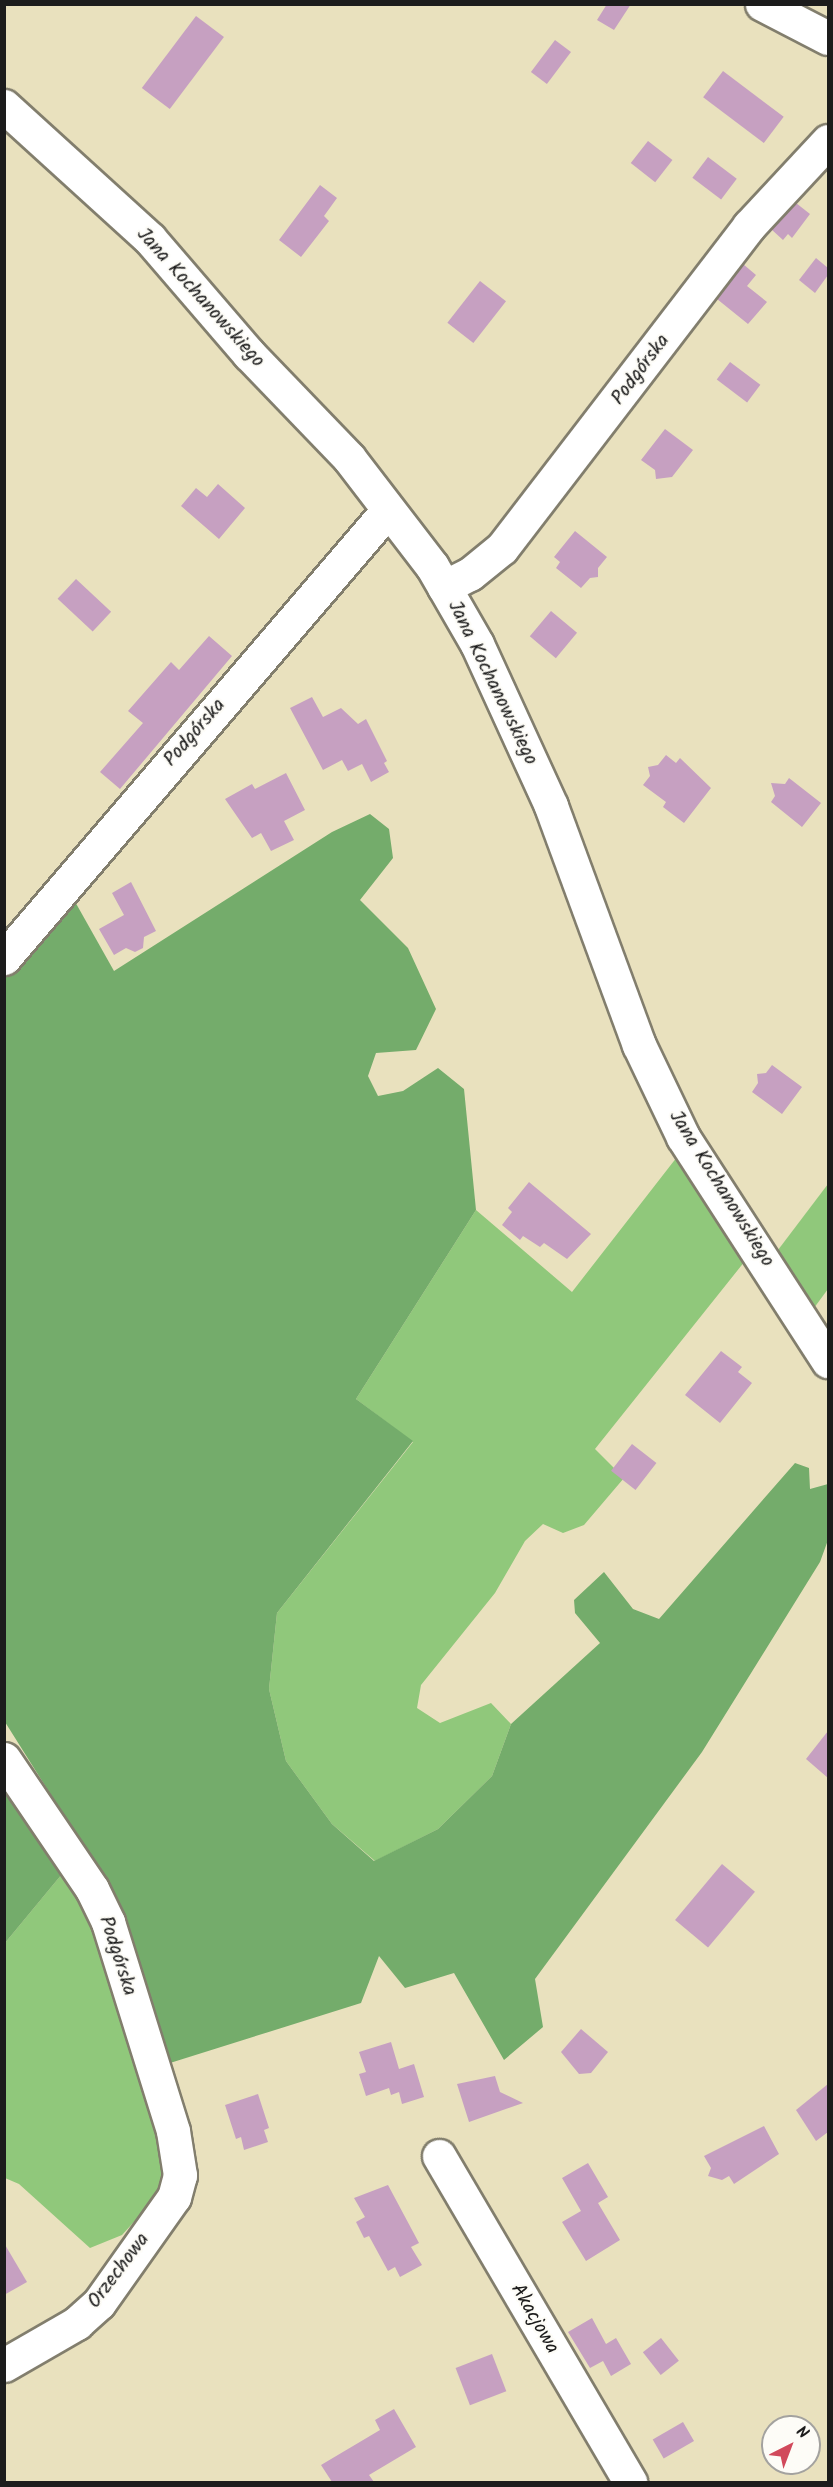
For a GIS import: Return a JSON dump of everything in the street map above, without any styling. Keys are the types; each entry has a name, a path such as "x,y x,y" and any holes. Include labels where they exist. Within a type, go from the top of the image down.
{"street":[{"path":"762,4 828,38"},
{"name":"Jana Kochanowskiego","path":"4,106 150,239 249,354 349,458 444,587 477,644 551,806 639,1045 683,1137 828,1361"},
{"name":"Podgórska","path":"444,587 470,574 502,548 749,226 828,141"},
{"name":"Podgórska","path":"4,958 388,510"},
{"name":"Podgórska","path":"4,1759 92,1890 108,1922 173,2131 180,2175"},
{"name":"Akacjowa","path":"439,2156 630,2482"},
{"name":"Orzechowa","path":"4,2366 77,2323 99,2304 174,2197 180,2175"}],"green space":[{"path":"370,814 389,829 393,858 360,900 408,948 436,1009 416,1050 376,1053 368,1076 378,1096 403,1091 438,1068 464,1089 476,1210 356,1399 413,1441 277,1613 269,1689 286,1761 332,1824 374,1861 438,1829 492,1776 511,1724 600,1643 575,1613 574,1600 604,1572 633,1609 659,1619 795,1463 809,1468 810,1489 828,1484 828,1540 820,1562 702,1752 535,1979 543,2027 504,2060 454,1973 405,1988 379,1956 361,2003 170,2063 117,1900 5,1722 4,974 69,891 114,971 332,832"},
{"path":"677,1157 745,1261 595,1449 624,1478 584,1525 563,1533 543,1524 525,1541 495,1593 421,1685 417,1708 440,1723 491,1703 511,1724 492,1776 438,1829 375,1861 332,1824 286,1761 269,1689 277,1613 413,1442 356,1399 476,1210 572,1292"},
{"path":"828,1184 828,1289 814,1308 778,1250"},
{"path":"4,1782 67,1868 5,1943 4,1943"},
{"path":"67,1868 101,1906 174,2178 122,2235 90,2248 19,2184 5,2178 5,1943"}],"building":[{"path":"607,4 631,4 614,30 597,20"},
{"path":"196,16 224,37 170,109 142,88"},
{"path":"555,40 571,52 547,84 531,72"},
{"path":"723,71 784,117 764,143 703,97"},
{"path":"648,141 672,160 655,182 631,163"},
{"path":"708,157 737,179 721,199 692,178"},
{"path":"320,185 337,198 324,216 329,221 301,257 279,240"},
{"path":"796,203 810,214 792,238 788,234 783,240 771,229"},
{"path":"816,258 828,268 828,275 815,293 799,280"},
{"path":"743,264 756,275 747,286 767,302 748,324 717,299"},
{"path":"480,281 506,301 473,343 447,323"},
{"path":"730,362 760,385 747,402 717,380"},
{"path":"665,429 693,450 672,477 656,479 655,470 641,460"},
{"path":"218,484 245,508 219,539 181,506 196,488 207,497"},
{"path":"575,531 607,557 598,568 598,577 590,578 581,588 556,568 560,562 554,557"},
{"path":"76,579 111,612 93,631 58,599"},
{"path":"551,611 577,633 556,658 530,636"},
{"path":"209,636 232,656 120,789 100,772 143,723 128,711 171,662 179,670"},
{"path":"312,697 323,717 341,708 358,724 366,719 387,761 384,763 389,772 371,782 362,764 348,771 342,760 323,770 290,708"},
{"path":"666,755 676,763 680,758 711,788 684,823 663,807 666,802 643,785 650,776 648,767 658,765"},
{"path":"286,773 305,810 284,821 294,840 271,851 261,833 252,838 225,799 252,784 255,789"},
{"path":"789,778 821,803 802,827 771,802 775,796 771,783 785,784"},
{"path":"131,882 156,931 144,937 143,948 135,952 126,948 114,955 99,929 124,915 112,893"},
{"path":"772,1065 802,1087 782,1114 752,1092 758,1083 757,1074 766,1073"},
{"path":"529,1182 591,1234 567,1259 544,1243 540,1247 523,1236 520,1240 502,1225 512,1212 508,1208"},
{"path":"721,1351 742,1367 738,1372 752,1383 720,1423 685,1395"},
{"path":"632,1444 656,1463 635,1490 611,1471"},
{"path":"828,1731 828,1778 806,1759"},
{"path":"722,1864 755,1892 708,1948 675,1920"},
{"path":"581,2029 608,2052 591,2073 579,2074 561,2052"},
{"path":"391,2042 399,2069 414,2064 424,2097 402,2104 399,2092 391,2095 389,2088 366,2096 359,2074 366,2072 359,2052"},
{"path":"495,2076 500,2092 523,2103 469,2122 457,2084"},
{"path":"828,2084 828,2132 816,2141 796,2110"},
{"path":"258,2094 269,2128 264,2130 268,2142 244,2150 241,2137 236,2139 225,2105"},
{"path":"764,2126 779,2154 734,2184 729,2176 722,2180 708,2176 711,2168 704,2156"},
{"path":"588,2163 608,2197 598,2203 620,2240 586,2261 562,2222 581,2211 562,2178"},
{"path":"388,2185 419,2243 411,2247 422,2265 400,2277 395,2267 388,2271 369,2236 364,2238 356,2222 365,2217 354,2198"},
{"path":"4,2243 27,2282 4,2295"},
{"path":"592,2318 606,2344 616,2338 631,2364 611,2376 603,2361 590,2368 568,2332"},
{"path":"661,2338 679,2361 661,2375 643,2352"},
{"path":"492,2354 506,2391 470,2405 456,2368"},
{"path":"394,2409 416,2447 369,2475 374,2482 332,2482 321,2465 380,2430 375,2420"},
{"path":"683,2422 694,2441 664,2459 653,2440"}]}
